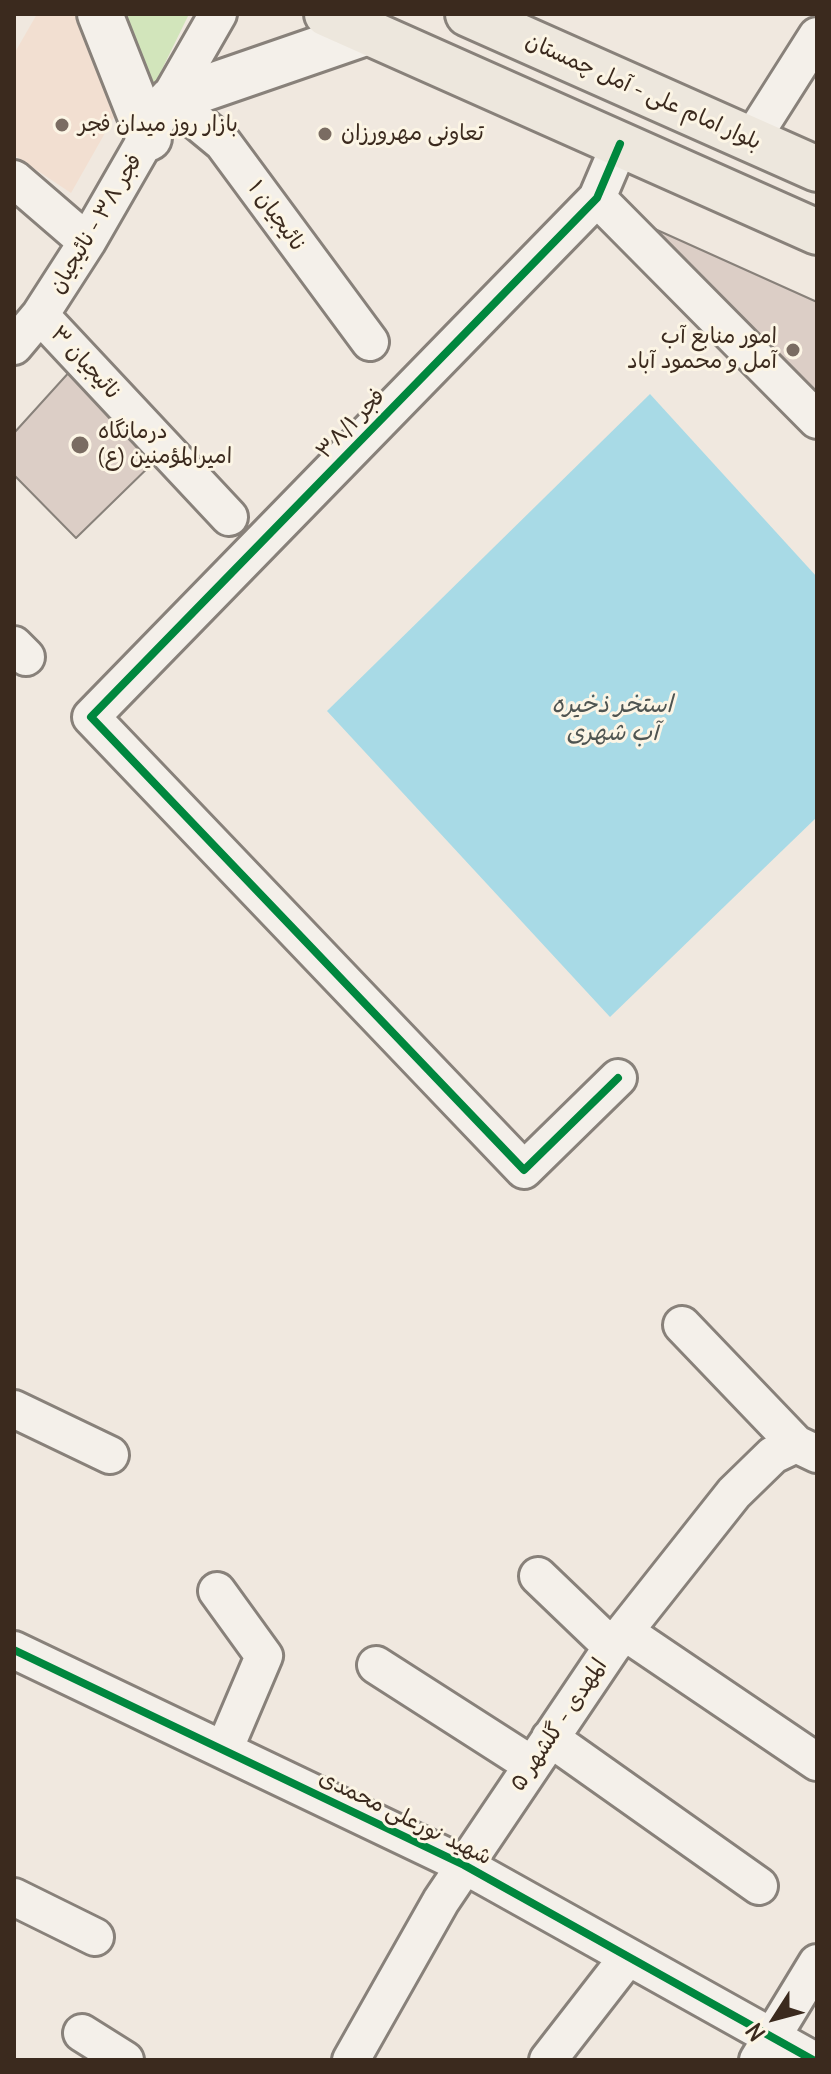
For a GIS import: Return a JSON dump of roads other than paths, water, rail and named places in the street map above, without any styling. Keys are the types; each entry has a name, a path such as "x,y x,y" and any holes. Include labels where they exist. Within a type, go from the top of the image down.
{"main road":[{"path":"100,14 149,138"},
{"path":"327,14 817,232"},
{"name":"بلوار امام علی - آمل چمستان","path":"468,14 520,24 751,140 817,169"},
{"path":"171,100 368,32"}],"street":[{"name":"فجر ۳۸ - نائیجیان","path":"14,346 40,315 87,242 218,14"},
{"path":"751,140 817,36"},
{"name":"نائیجیان ۱","path":"171,100 223,143 370,342"},
{"name":"فجر ۳۸/۱","path":"618,1078 524,1170 91,717 597,198 620,144"},
{"path":"14,179 87,242"},
{"path":"597,198 817,420"},
{"name":"نائیجیان ۳","path":"40,315 229,517"},
{"path":"682,1325 806,1449"},
{"path":"14,1409 110,1455"},
{"name":"المهدی - گلشهر ۵","path":"351,2060 441,1901 618,1639 734,1493 773,1455 806,1449"},
{"path":"538,1576 618,1639 817,1762"},
{"path":"217,1591 264,1656 224,1750"},
{"name":"شهید نورعلی محمدی","path":"14,1650 464,1865 628,1957 765,2048 813,2060"},
{"path":"376,1665 541,1751 759,1886"},
{"path":"14,1897 95,1937"},
{"path":"548,2060 628,1957"},
{"path":"765,2048 817,1963"},
{"path":"82,2033 125,2060"}],"water":[{"name":"استخر ذخیره آب شهری","path":"650,394 817,577 817,817 610,1017 327,711"}],"place":[{"name":"بازار روز میدان فجر","path":"62,125"},
{"name":"تعاونی مهرورزان","path":"325,134"},
{"name":"امور منابع آب آمل و محمود آباد","path":"793,350"},
{"name":"درمانگاه امیرالمؤمنین (ع)","path":"80,445"}]}
